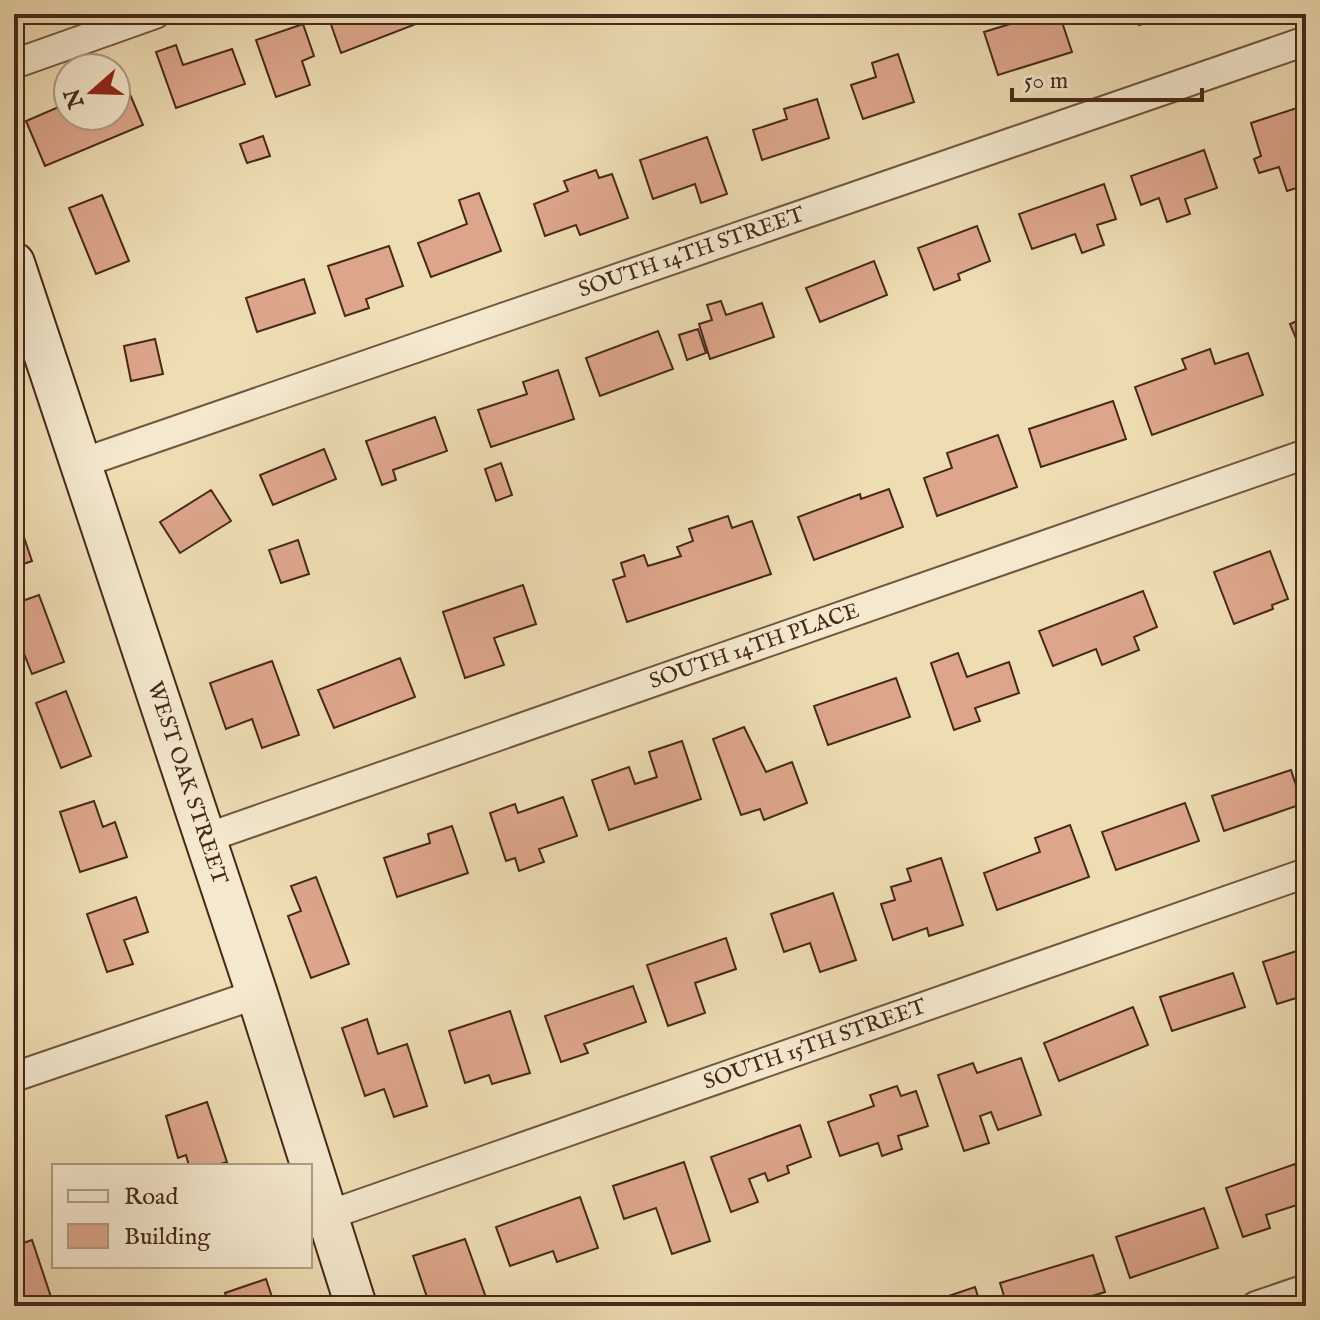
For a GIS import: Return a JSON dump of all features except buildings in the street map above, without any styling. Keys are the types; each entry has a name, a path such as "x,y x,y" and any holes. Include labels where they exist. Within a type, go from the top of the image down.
{"street":[{"path":"14,64 155,14"},
{"name":"SOUTH 14TH STREET","path":"79,464 1306,41"},
{"name":"WEST OAK STREET","path":"14,263 257,994 310,1164"},
{"name":"SOUTH 14TH PLACE","path":"203,839 1306,454"},
{"name":"SOUTH 15TH STREET","path":"326,1216 1306,873"},
{"path":"14,1077 257,994"},
{"name":"WEST OAK STREET","path":"312,1171 356,1306"},
{"path":"1256,1306 1306,1289"}]}
